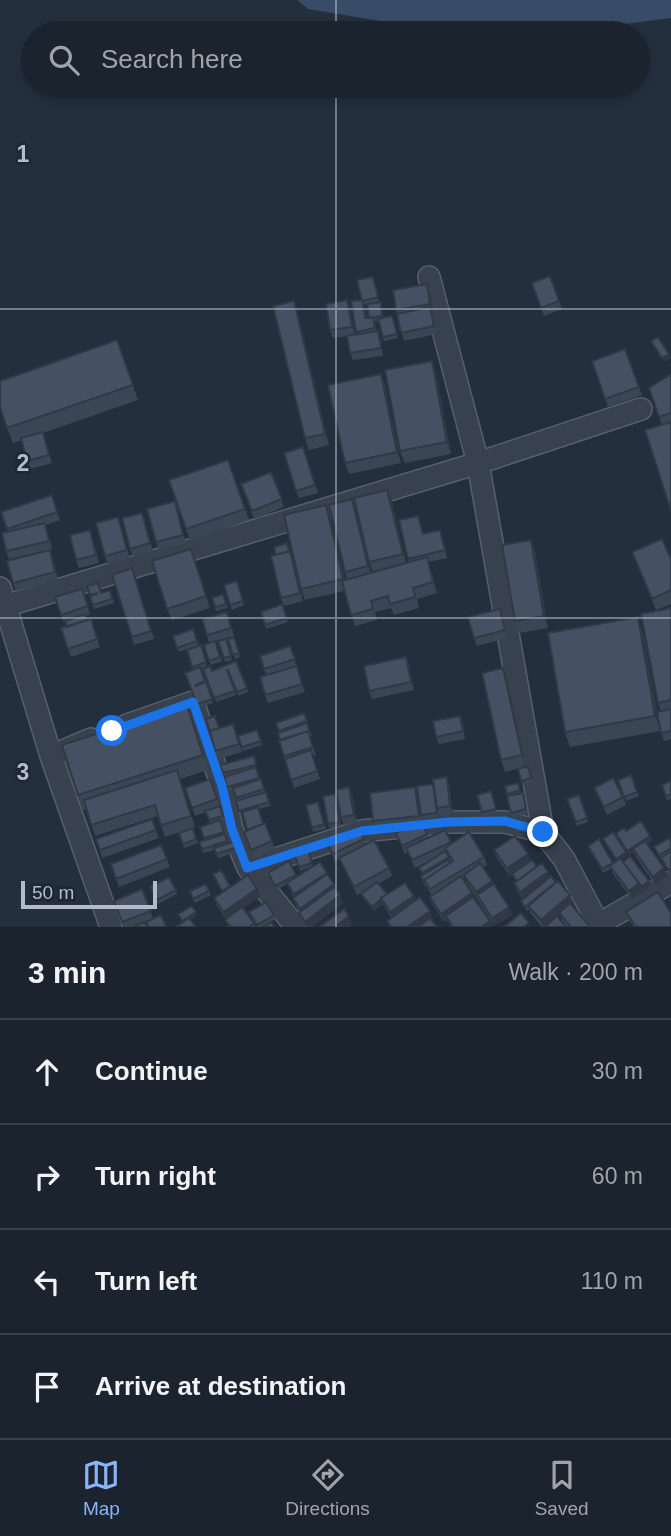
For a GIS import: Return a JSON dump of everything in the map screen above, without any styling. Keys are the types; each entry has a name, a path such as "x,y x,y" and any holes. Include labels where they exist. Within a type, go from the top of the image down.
{"street":[{"path":"429,278 478,463 543,832 565,859 599,926 671,881"},
{"path":"111,927 51,756 3,597 478,463 641,409"},
{"path":"51,756 193,702 222,786 232,829 247,868 296,927"},
{"path":"247,868 362,831 448,822 505,821 543,832"}],"water":[{"path":"297,0 671,0 671,18 648,21 380,21 308,9"}],"building":[{"path":"550,276 559,301 541,308 532,283"},
{"path":"373,277 378,297 362,301 357,280"},
{"path":"427,284 430,304 396,310 393,290"},
{"path":"347,300 352,327 330,330 326,304"},
{"path":"362,300 365,318 373,317 375,328 356,332 351,301"},
{"path":"294,301 325,434 305,438 273,306"},
{"path":"381,302 382,316 369,318 367,304"},
{"path":"430,307 434,326 401,333 397,314"},
{"path":"392,316 397,334 383,337 378,319"},
{"path":"378,331 381,348 350,353 347,336"},
{"path":"658,337 669,354 662,358 651,341"},
{"path":"117,340 133,385 7,428 0,407 0,381"},
{"path":"625,349 639,387 605,399 592,361"},
{"path":"432,361 447,442 400,451 385,370"},
{"path":"381,374 397,452 345,463 328,385"},
{"path":"671,374 671,413 659,417 649,388"},
{"path":"671,422 671,511 645,430"},
{"path":"43,432 49,455 27,461 21,438"},
{"path":"303,447 315,485 296,491 284,453"},
{"path":"228,460 245,509 186,529 169,480"},
{"path":"271,472 282,499 252,511 241,484"},
{"path":"387,490 403,554 369,562 354,498"},
{"path":"52,495 57,512 7,529 1,512"},
{"path":"352,499 368,566 345,572 329,505"},
{"path":"175,501 183,535 156,542 147,509"},
{"path":"326,505 343,579 301,589 284,515"},
{"path":"142,513 150,543 130,549 122,518"},
{"path":"418,516 423,534 440,530 445,550 408,559 399,520"},
{"path":"118,517 127,550 105,556 96,523"},
{"path":"45,523 49,541 6,551 2,533"},
{"path":"90,530 96,555 76,560 70,535"},
{"path":"662,539 671,559 671,590 652,599 632,552"},
{"path":"531,540 544,616 515,621 502,545"},
{"path":"287,543 289,551 276,555 274,547"},
{"path":"191,549 206,596 167,609 152,561"},
{"path":"50,550 55,572 13,583 7,561"},
{"path":"290,551 300,593 281,598 271,556"},
{"path":"427,557 433,582 413,588 415,597 390,604 388,596 371,601 373,609 351,615 342,581"},
{"path":"132,568 151,631 132,637 112,575"},
{"path":"237,581 243,601 230,605 224,585"},
{"path":"98,583 101,593 110,590 112,599 93,605 90,596 97,593 90,595 87,586"},
{"path":"82,589 88,606 61,615 55,597"},
{"path":"223,594 226,604 215,607 212,598"},
{"path":"282,604 287,618 265,625 261,612"},
{"path":"671,608 671,700 658,703 641,614"},
{"path":"500,609 505,630 474,638 468,617"},
{"path":"227,612 231,628 207,635 202,619"},
{"path":"85,614 87,620 67,627 65,621"},
{"path":"638,617 655,716 565,732 548,633"},
{"path":"91,619 97,639 68,649 61,628"},
{"path":"193,629 197,641 177,648 173,636"},
{"path":"234,637 239,653 233,655 228,639"},
{"path":"226,639 231,656 224,658 218,641"},
{"path":"215,641 220,657 209,661 204,645"},
{"path":"201,645 206,662 192,667 187,650"},
{"path":"290,646 295,659 264,669 260,656"},
{"path":"406,657 411,682 369,691 364,666"},
{"path":"236,661 247,688 237,692 227,670 235,691 214,698 203,669 210,666 212,671"},
{"path":"297,666 302,684 265,695 260,677"},
{"path":"200,667 205,681 196,686 206,682 212,699 197,704 185,673"},
{"path":"503,668 522,755 501,760 482,673"},
{"path":"187,705 203,755 78,795 62,745"},
{"path":"671,709 671,731 661,733 657,712"},
{"path":"304,713 307,721 279,731 276,723"},
{"path":"215,716 219,728 210,731 206,719"},
{"path":"460,716 463,731 436,737 433,721"},
{"path":"307,723 310,732 280,740 278,733"},
{"path":"233,724 239,744 215,751 210,731"},
{"path":"257,730 261,741 242,747 238,736"},
{"path":"308,731 313,747 284,756 279,741"},
{"path":"311,750 317,771 291,780 285,759"},
{"path":"254,756 256,765 223,773 220,765"},
{"path":"528,766 531,778 521,781 518,769"},
{"path":"256,767 259,778 227,787 224,777"},
{"path":"177,770 191,816 161,825 155,805 91,825 84,800"},
{"path":"631,775 637,792 624,797 618,780"},
{"path":"447,777 450,806 437,808 433,779"},
{"path":"613,778 623,797 604,807 594,788"},
{"path":"210,779 217,799 192,808 185,788"},
{"path":"261,779 264,789 236,798 233,788"},
{"path":"671,781 671,794 666,796 662,785"},
{"path":"518,783 520,790 507,794 505,786"},
{"path":"433,784 437,813 421,815 417,786"},
{"path":"349,787 354,815 341,817 336,790"},
{"path":"415,787 419,816 373,821 370,793"},
{"path":"491,791 496,809 482,812 477,795"},
{"path":"266,792 269,802 239,811 236,801"},
{"path":"523,793 526,809 511,813 507,796"},
{"path":"335,794 340,822 328,824 323,796"},
{"path":"579,795 587,818 576,822 567,799"},
{"path":"318,802 324,824 312,828 306,805"},
{"path":"220,806 223,816 209,820 205,811"},
{"path":"258,807 263,824 247,830 242,812"},
{"path":"152,819 156,830 100,850 96,839"},
{"path":"220,820 224,832 204,838 200,827"},
{"path":"422,821 427,834 402,846 396,833"},
{"path":"641,821 650,836 627,851 616,833 624,828 626,831"},
{"path":"265,823 272,841 251,850 244,832"},
{"path":"193,828 196,839 183,844 179,833"},
{"path":"359,828 364,839 332,854 327,842"},
{"path":"445,830 451,842 412,860 406,848"},
{"path":"469,832 484,857 430,889 424,880 453,861 445,848"},
{"path":"613,832 626,852 616,859 603,839"},
{"path":"225,834 227,841 202,849 199,842"},
{"path":"515,836 528,854 507,868 494,850"},
{"path":"669,838 671,848 659,855 654,847"},
{"path":"599,839 613,863 602,869 588,846"},
{"path":"374,840 389,868 354,887 339,858"},
{"path":"236,841 238,847 216,854 214,848"},
{"path":"645,841 664,868 653,877 633,849"},
{"path":"161,845 167,859 116,879 111,864"},
{"path":"307,846 312,863 299,867 293,851"},
{"path":"445,851 449,857 422,873 419,868"},
{"path":"671,851 671,868 668,870 661,858"},
{"path":"630,856 649,881 642,887 623,862"},
{"path":"620,858 639,883 629,891 610,866"},
{"path":"448,860 451,862 423,882 421,876"},
{"path":"532,860 537,866 517,881 512,874"},
{"path":"289,861 296,875 275,886 268,873"},
{"path":"320,862 327,873 294,894 287,883"},
{"path":"480,863 492,881 476,892 464,875"},
{"path":"542,863 548,872 520,892 514,883"},
{"path":"221,870 230,886 222,891 213,874"},
{"path":"327,874 334,884 300,909 293,898"},
{"path":"248,875 257,889 223,912 214,898"},
{"path":"461,876 472,893 441,914 430,897"},
{"path":"551,876 556,882 525,907 521,901"},
{"path":"169,877 176,890 157,900 150,887"},
{"path":"558,881 570,895 541,920 528,906"},
{"path":"377,882 387,894 372,907 361,894"},
{"path":"405,883 414,896 390,912 381,898"},
{"path":"206,884 209,891 193,899 190,891"},
{"path":"494,884 509,907 492,918 477,895"},
{"path":"334,887 340,895 305,922 299,913"},
{"path":"142,889 151,911 122,922 114,901"},
{"path":"658,892 671,913 671,927 636,927 626,912"},
{"path":"420,897 430,911 407,927 391,927 387,921"},
{"path":"473,897 490,921 481,927 453,927 446,916"},
{"path":"266,902 274,915 257,925 249,912"},
{"path":"570,903 590,927 571,927 559,913"},
{"path":"192,906 196,912 182,921 178,914"},
{"path":"242,907 254,923 249,927 231,927 225,920"},
{"path":"344,909 349,916 335,927 319,927"},
{"path":"521,913 529,923 524,927 504,927"},
{"path":"161,915 166,926 149,927 146,922"},
{"path":"557,916 566,927 545,927"},
{"path":"189,918 195,926 177,927 177,926"},
{"path":"430,918 437,927 418,927"},
{"path":"145,922 147,927 132,927"}],"route":[{"path":"112,731 193,702 222,786 232,829 247,868 362,831 448,822 505,821 543,832"}]}
